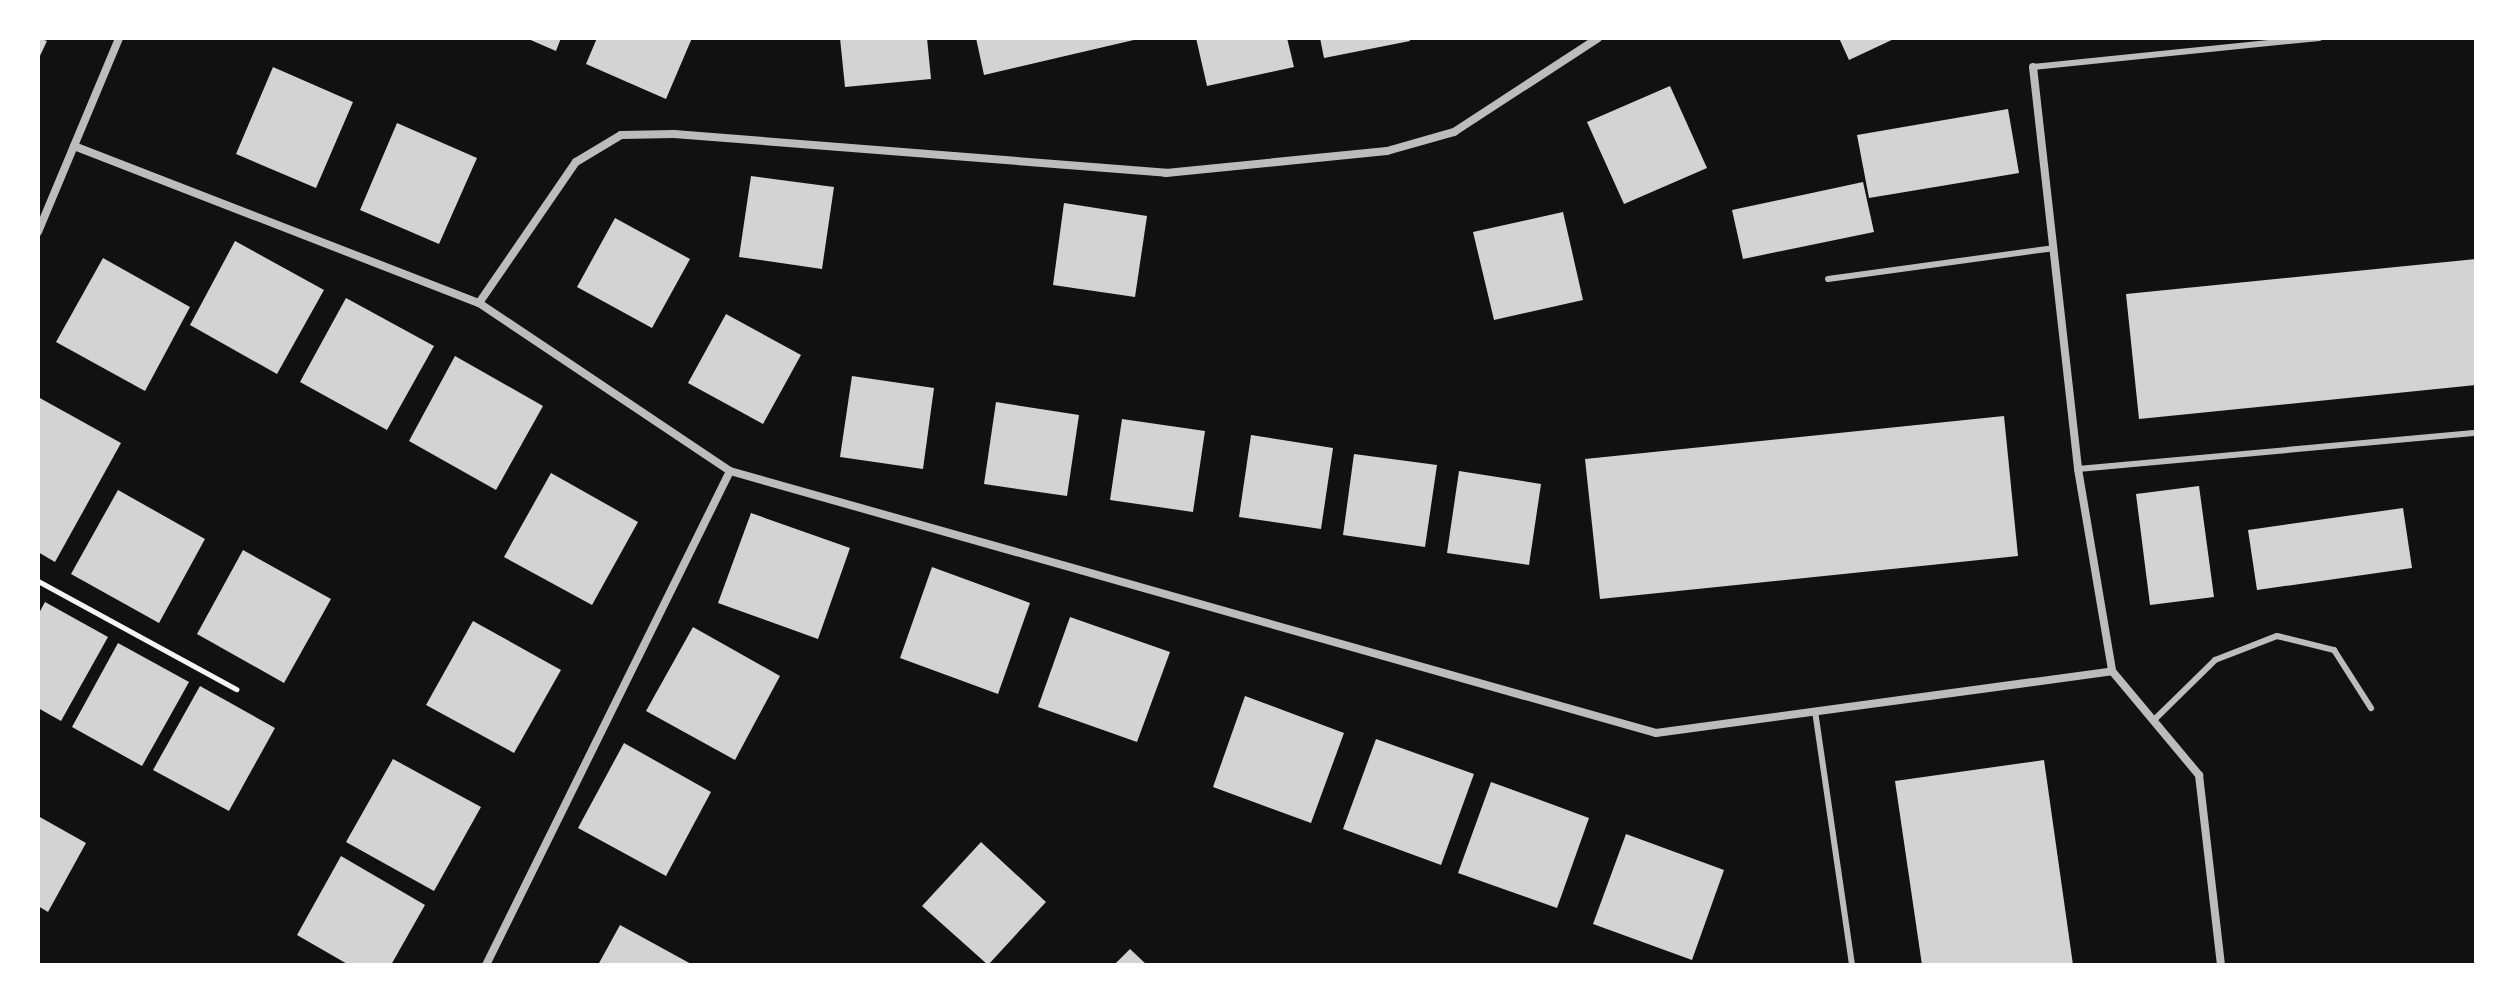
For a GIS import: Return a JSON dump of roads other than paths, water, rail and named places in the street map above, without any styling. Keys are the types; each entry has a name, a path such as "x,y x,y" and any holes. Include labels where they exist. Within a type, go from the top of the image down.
{"street":[{"path":"38,232 119,38"},
{"path":"479,303 576,162 621,135 674,134 1166,173 1387,151 1454,132 1598,38"},
{"path":"2033,67 2078,469 2112,671 2199,775 2221,965"},
{"path":"74,146 479,303 730,471 1656,733 2112,671"},
{"path":"486,965 730,471"}],"lane":[{"path":"2033,67 2320,38"},
{"path":"1828,279 2053,248"},
{"path":"2078,469 2476,433"},
{"path":"2153,721 2215,660 2277,636 2334,650 2371,708"},
{"path":"1815,711 1852,965"}]}
